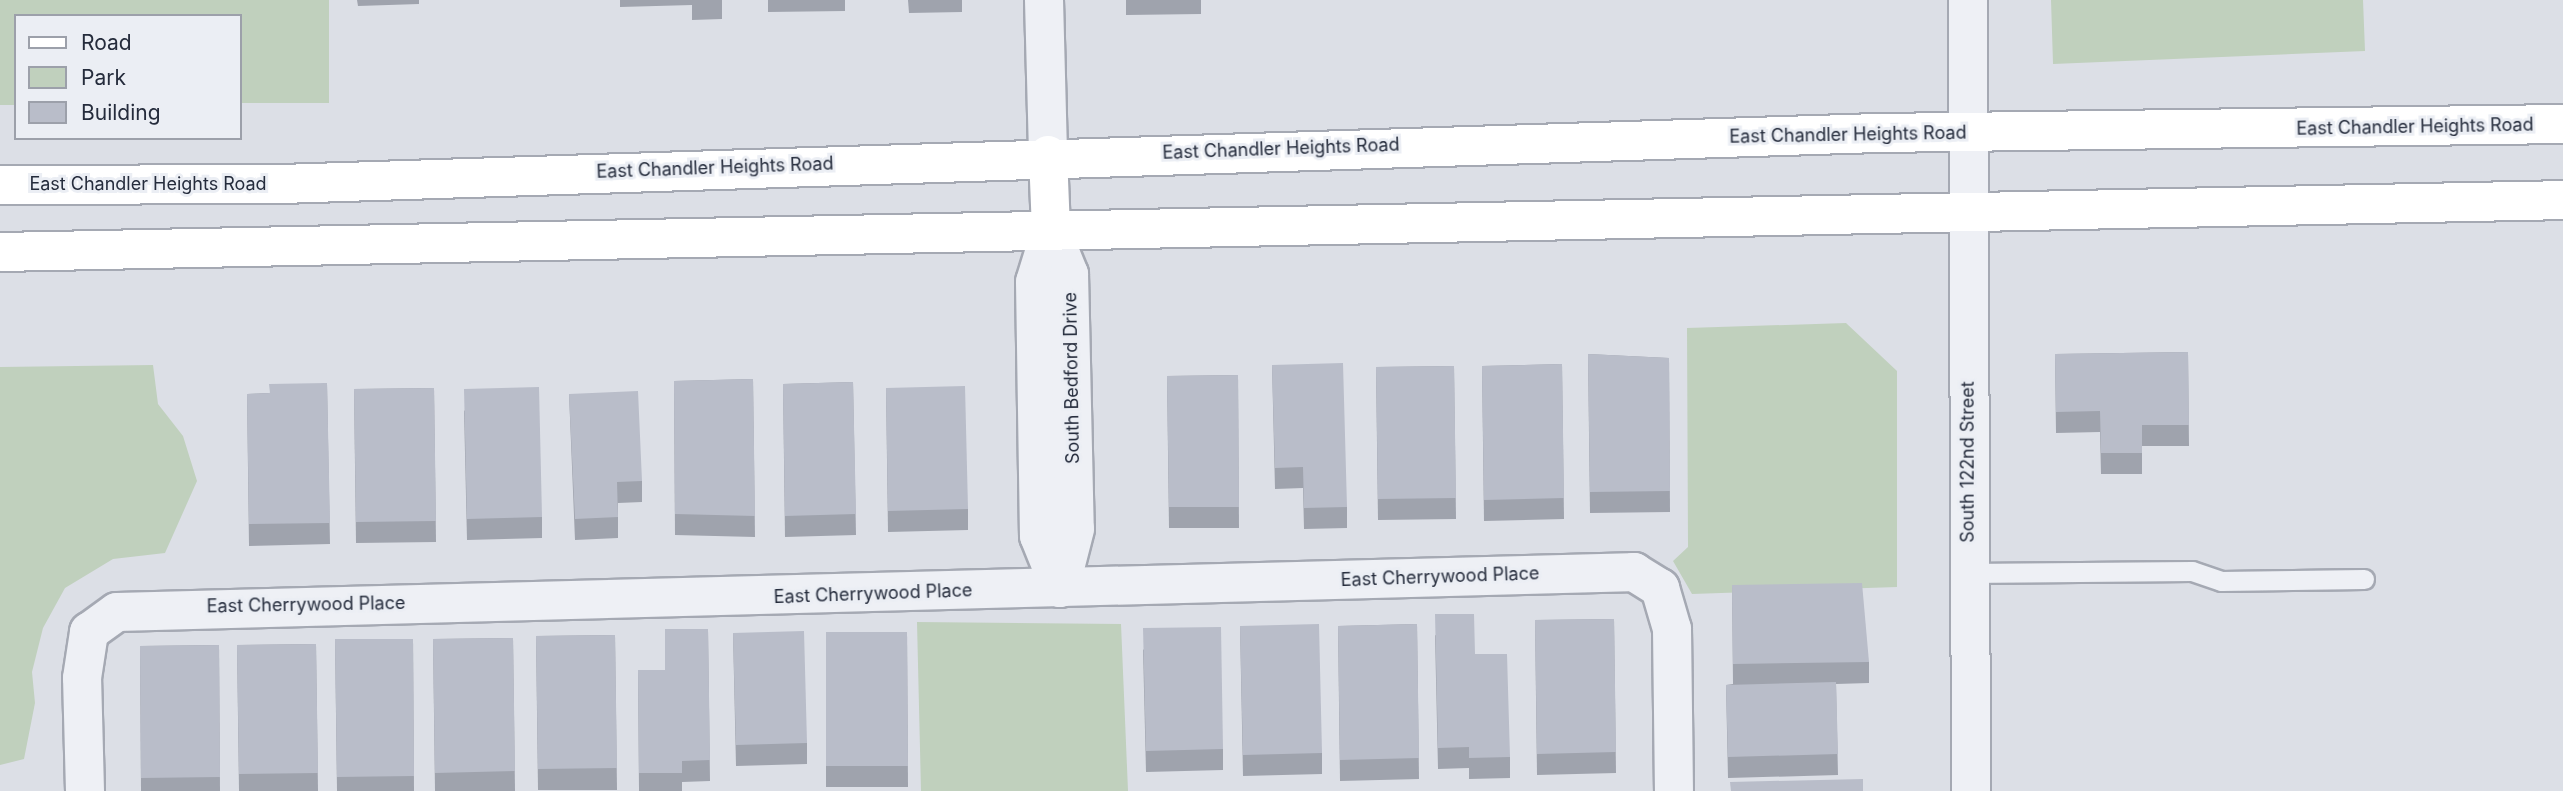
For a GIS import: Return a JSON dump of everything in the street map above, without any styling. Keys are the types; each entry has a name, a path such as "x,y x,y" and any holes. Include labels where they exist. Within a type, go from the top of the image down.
{"main road":[{"name":"East Chandler Heights Road","path":"0,185 281,184 1048,155 1971,132 2563,124"},
{"path":"1048,155 1051,230"},
{"path":"0,252 2563,200"}],"street":[{"path":"1044,0 1048,155"},
{"name":"South 122nd Street","path":"1968,0 1971,132 1967,573 1971,791"},
{"name":"South Bedford Drive","path":"1051,230 1069,274 1054,411 1075,530 1060,588"},
{"name":"East Cherrywood Place","path":"85,791 82,678 89,632 117,612 167,607 1060,588 1634,572 1660,588 1672,629 1674,791"}],"lane":[{"path":"1967,573 2192,571 2221,581 2364,579"}],"green space":[{"path":"0,0 329,0 329,103 242,103 242,14 14,14 14,105 0,105"},
{"path":"2051,0 2363,0 2365,51 2053,64"},
{"path":"1846,323 1897,371 1897,587 1692,594 1673,561 1688,547 1687,328"},
{"path":"153,365 158,404 183,436 197,481 165,553 113,559 65,588 43,628 32,672 35,703 24,759 0,765 0,367"},
{"path":"917,622 1121,624 1128,791 921,791"}],"building":[{"path":"2188,352 2189,425 2142,425 2142,453 2101,453 2100,411 2056,412 2055,354"},
{"path":"1588,354 1669,358 1670,491 1590,492"},
{"path":"1343,363 1347,507 1304,508 1303,467 1275,468 1272,365"},
{"path":"1562,364 1564,498 1484,500 1482,366"},
{"path":"1454,366 1456,498 1378,499 1376,367"},
{"path":"1238,375 1239,507 1169,507 1167,376"},
{"path":"753,379 755,516 675,514 674,381"},
{"path":"853,382 856,514 785,516 783,384"},
{"path":"327,383 330,523 249,524 247,394 270,393 269,384"},
{"path":"965,386 968,509 888,511 886,388"},
{"path":"539,387 542,517 467,519 464,389"},
{"path":"434,388 436,521 356,522 354,389"},
{"path":"638,391 642,481 617,482 618,517 575,519 569,394"},
{"path":"1862,583 1869,662 1733,664 1732,585"},
{"path":"1435,614 1474,614 1475,654 1507,654 1510,757 1469,758 1469,747 1438,748"},
{"path":"1614,619 1616,752 1537,754 1535,620"},
{"path":"1319,624 1322,753 1243,755 1240,626"},
{"path":"1417,624 1419,758 1340,760 1338,626"},
{"path":"1221,627 1223,749 1146,751 1143,628"},
{"path":"665,629 708,629 710,760 682,761 682,773 639,773 638,670 665,670"},
{"path":"804,631 807,743 736,745 733,633"},
{"path":"826,632 907,632 908,766 826,766"},
{"path":"615,635 617,768 538,769 536,636"},
{"path":"513,638 515,771 435,773 433,639"},
{"path":"335,639 413,639 414,776 337,777"},
{"path":"316,644 318,773 239,774 237,645"},
{"path":"219,645 220,777 141,778 140,646"},
{"path":"1836,682 1838,754 1728,757 1726,685"},
{"path":"1863,779 1863,791 1731,791 1730,782"}]}
